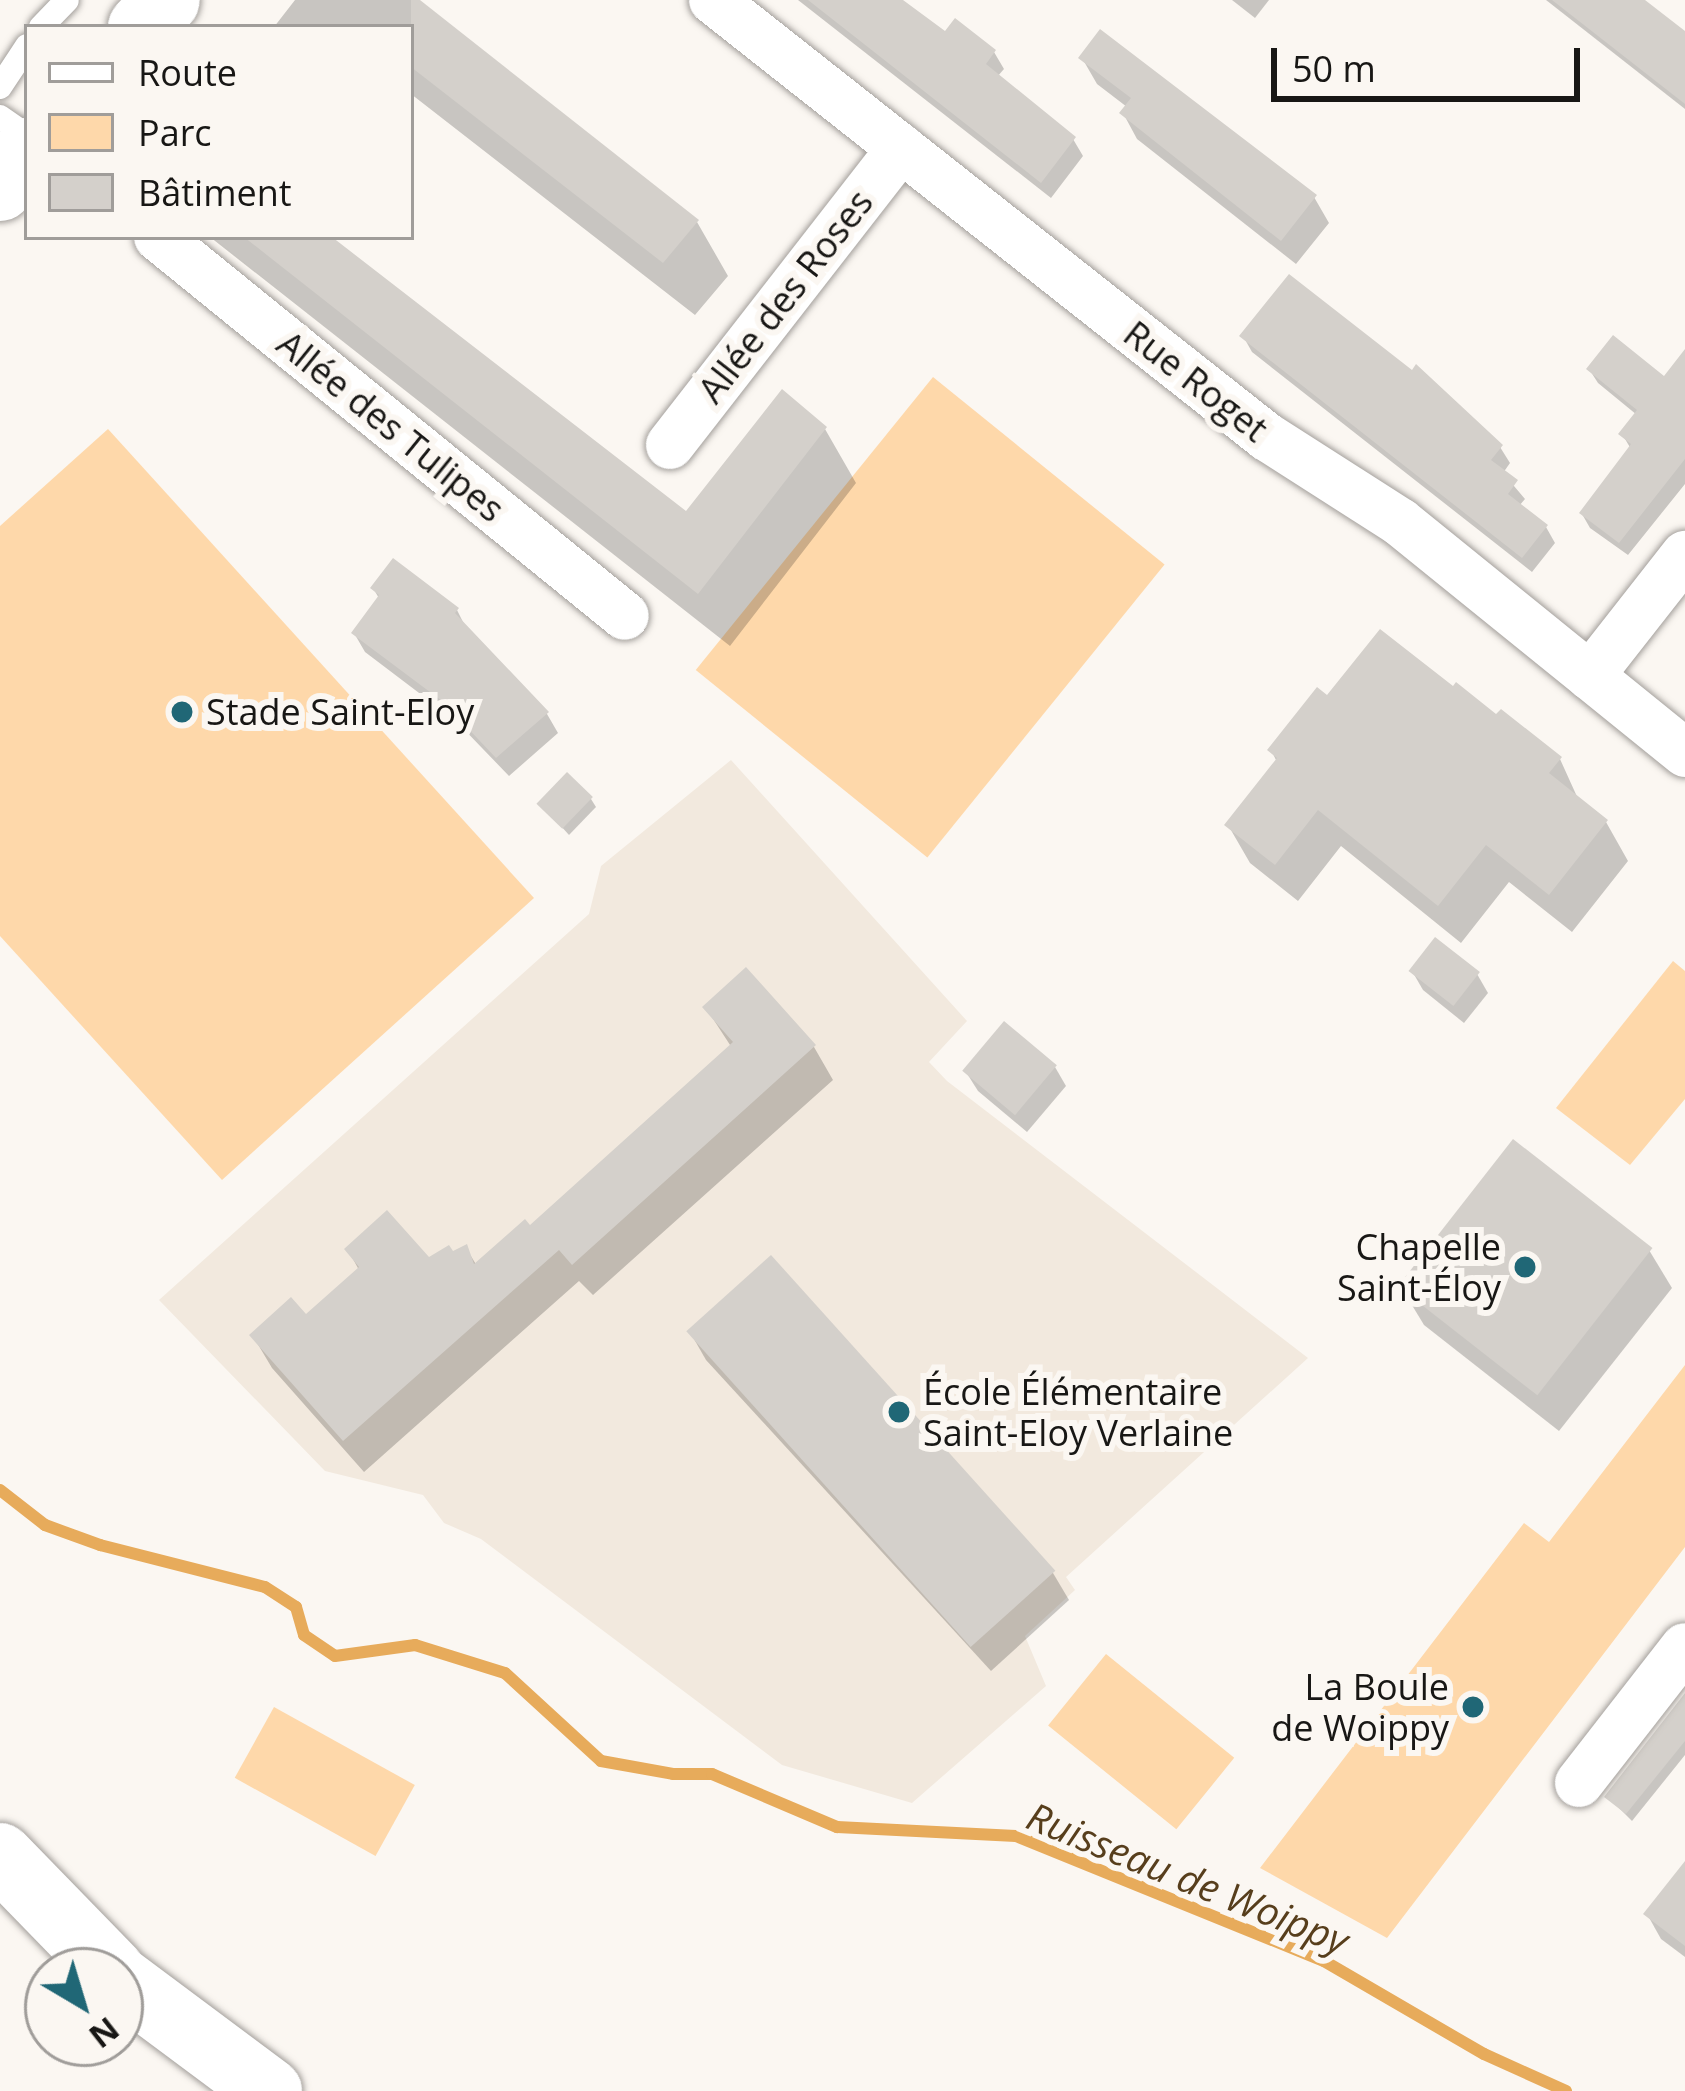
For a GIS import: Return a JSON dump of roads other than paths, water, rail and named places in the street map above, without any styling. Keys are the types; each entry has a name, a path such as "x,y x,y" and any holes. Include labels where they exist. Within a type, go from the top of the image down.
{"main road":[{"path":"144,24 167,0"},
{"path":"0,188 24,155"},
{"path":"0,1856 89,1947"},
{"path":"144,1998 269,2091"}],"street":[{"name":"Rue Roget","path":"713,0 1267,437 1400,522 1685,753"},
{"name":"Allée des Roses","path":"670,445 902,148"},
{"name":"Allée des Tulipes","path":"162,240 625,616"},
{"path":"1590,676 1685,555"},
{"path":"1580,1783 1685,1647"}],"lane":[{"path":"44,24 68,0"},
{"path":"0,87 24,51"}],"waterway":[{"name":"Ruisseau de Woippy","path":"0,1490 45,1525 100,1545 265,1587 296,1607 304,1635 335,1656 415,1645 505,1673 601,1761 673,1774 712,1774 837,1827 1016,1836 1324,1961 1484,2054 1566,2091"}],"place":[{"name":"Stade Saint-Eloy","path":"182,712"},
{"name":"Chapelle Saint-Éloy","path":"1525,1267"},
{"name":"École Élémentaire Saint-Eloy Verlaine","path":"899,1412"},
{"name":"La Boule de Woippy","path":"1473,1707"}]}
